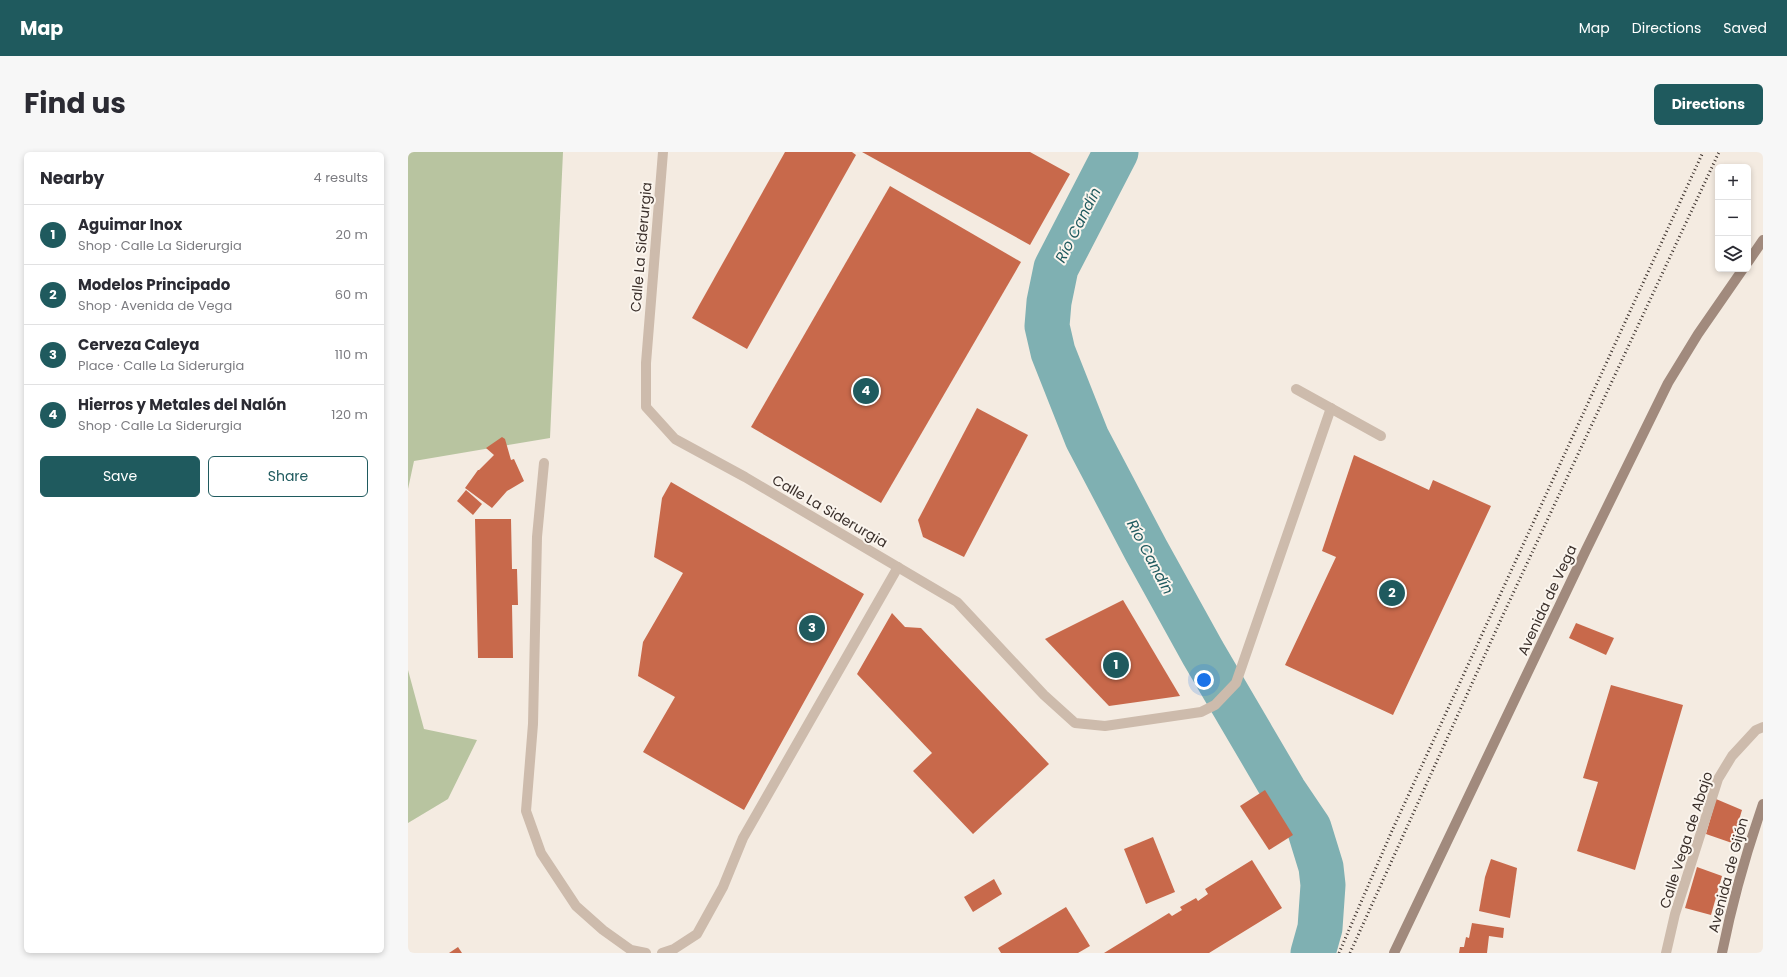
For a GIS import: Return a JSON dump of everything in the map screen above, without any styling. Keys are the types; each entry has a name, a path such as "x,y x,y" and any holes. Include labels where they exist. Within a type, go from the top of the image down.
{"street":[{"name":"Calle La Siderurgia","path":"663,152 646,363 646,407 675,439 745,477 957,602 1044,695 1075,723 1105,726 1202,712 1215,705 1236,683 1331,408"},
{"path":"1751,258 1763,240"},
{"name":"Avenida de Vega","path":"1394,953 1586,550 1668,383 1698,334 1741,272"},
{"path":"1296,389 1381,436"},
{"path":"544,463 537,537 533,724 526,812 541,853 576,906 603,930 631,950 646,953"},
{"path":"662,953 674,949 697,934 723,887 743,838 898,567"},
{"name":"Calle Vega de Abajo","path":"1666,953 1675,914 1718,779 1732,756 1756,730 1763,727"},
{"name":"Avenida de Gijón","path":"1722,953 1751,837 1763,804"}],"green space":[{"path":"408,152 563,152 550,438 414,461 408,489"},
{"path":"408,670 424,729 477,740 448,799 408,823"}],"building":[{"path":"785,152 852,152 856,155 747,349 692,318"},
{"path":"862,152 1030,152 1070,174 1030,245"},
{"path":"890,186 1021,262 881,503 751,427"},
{"path":"977,408 1028,435 964,557 923,537 918,520"},
{"path":"502,437 505,439 511,460 514,459 524,481 507,491 492,508 465,488 478,470 494,455 486,448"},
{"path":"1354,455 1429,490 1433,480 1491,506 1393,715 1285,665 1336,557 1322,551"},
{"path":"671,482 864,594 744,810 643,752 675,697 638,676 643,642 683,573 654,557 662,498"},
{"path":"466,490 482,504 473,515 457,501"},
{"path":"475,519 511,519 512,569 517,569 518,605 512,605 513,658 478,658"},
{"path":"1123,600 1180,696 1109,706 1045,639"},
{"path":"892,613 905,627 921,628 1049,764 973,834 913,771 932,753 857,674"},
{"path":"1576,623 1614,638 1606,655 1569,638"},
{"path":"1611,685 1683,705 1635,870 1577,851 1598,782 1583,778"},
{"path":"1265,790 1293,835 1269,850 1240,806"},
{"path":"1716,799 1742,810 1732,843 1706,834"},
{"path":"1153,837 1175,892 1146,904 1124,849"},
{"path":"1491,859 1517,868 1510,918 1479,911 1485,877"},
{"path":"1252,860 1282,908 1209,953 1104,953 1169,913 1172,916 1182,910 1180,907 1196,898 1198,901 1208,894 1205,889"},
{"path":"1697,867 1722,876 1711,915 1685,908"},
{"path":"994,879 1002,894 973,912 964,897"},
{"path":"1066,907 1090,946 1078,953 1001,953 998,948"},
{"path":"1472,923 1504,928 1503,938 1489,936 1487,953 1459,953 1460,947 1464,947 1466,937 1469,938"},
{"path":"458,947 462,953 449,953"}],"waterway":[{"name":"Río Candín","path":"1116,152 1056,268 1049,302 1047,326 1053,352 1087,438 1146,550 1203,653 1284,791 1309,828 1321,867 1323,885 1320,928 1313,953"}],"railway":[{"path":"1339,953 1391,833 1703,152"},
{"path":"1350,953 1503,615 1719,152"}],"place":[{"name":"Hierros y Metales del Nalón","path":"866,391"},
{"name":"Modelos Principado","path":"1392,593"},
{"name":"Cerveza Caleya","path":"812,628"},
{"name":"Aguimar Inox","path":"1116,665"}]}
